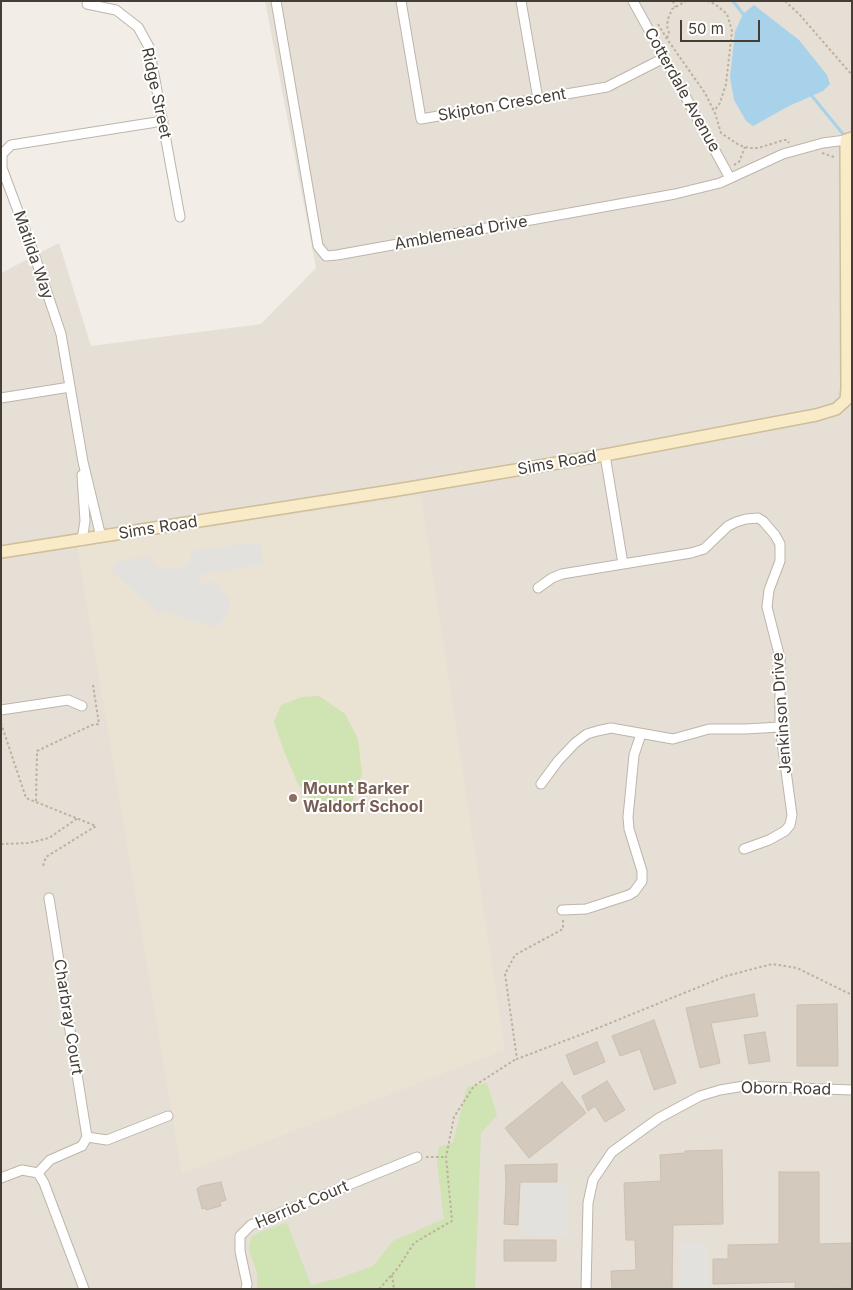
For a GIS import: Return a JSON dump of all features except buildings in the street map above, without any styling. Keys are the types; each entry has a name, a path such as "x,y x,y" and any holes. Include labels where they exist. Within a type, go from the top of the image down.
{"street":[{"name":"Amblemead Drive","path":"276,1 318,246 326,256 675,194 720,183 783,154 823,143 849,139"},
{"name":"Skipton Crescent","path":"401,1 421,119 608,87 664,58"},
{"path":"521,1 538,99"},
{"name":"Cotterdale Avenue","path":"633,1 730,178"},
{"name":"Ridge Street","path":"87,4 116,10 138,27 149,46 180,217"},
{"name":"Matilda Way","path":"101,537 83,462 61,334 2,168 2,154 10,145 163,121"},
{"name":"Sims Road","path":"1,552 397,490 604,455 836,409 849,401 849,139"},
{"path":"1,398 70,387"},
{"path":"604,455 623,564"},
{"name":"Matilda Way","path":"82,540 85,521 82,487 83,462"},
{"name":"Jenkinson Drive","path":"538,588 552,578 562,574 691,553 704,549 728,526 746,519 758,518 776,535 781,553 780,561 769,590 767,607 780,658 780,727 792,815 790,824 784,831 769,840 744,849"},
{"path":"1,710 68,700 82,706"},
{"path":"542,784 558,761 575,743 587,734 611,728 673,739 709,729 780,727"},
{"path":"562,910 586,909 630,895 642,881 642,871 628,829 634,755 641,734"},
{"name":"Charbray Court","path":"49,898 87,1137"},
{"name":"Oborn Road","path":"586,1289 588,1203 593,1180 612,1152 659,1118 700,1096 720,1090 744,1086 852,1090"},
{"path":"38,1173 50,1160 82,1146 87,1137 107,1140 168,1116"},
{"name":"Herriot Court","path":"246,1289 247,1284 240,1251 240,1236 251,1225 417,1157"},
{"path":"1,1178 22,1170 38,1173 44,1183 84,1289"}],"path":[{"path":"673,1 675,7"},
{"path":"667,39 669,33 668,19 672,9 686,1"},
{"path":"707,1 715,3 727,14 732,31 726,84 720,103 714,111"},
{"path":"785,1 799,14 852,75"},
{"path":"657,22 700,86 714,111 721,133 739,145 746,147 758,148 787,140 793,151"},
{"path":"724,168 739,162 746,147"},
{"path":"821,153 834,156 838,162"},
{"path":"36,802 37,751 92,725 99,724 93,685"},
{"path":"1,723 26,798 96,826 46,857 43,866"},
{"path":"1,844 29,844 49,838 78,818"},
{"path":"517,1059 504,974 515,955 563,930 562,910"},
{"path":"380,1289 414,1243 452,1221 446,1157 454,1117 474,1086 517,1059 726,976 772,964 796,968 852,995"},
{"path":"417,1157 446,1157"},
{"path":"392,1275 394,1289"}],"shaded area":[{"path":"265,1 852,1 852,1289 1,1289 1,273 59,243 91,346 261,324 316,268"},
{"name":"Mount Barker Waldorf School","path":"421,495 505,1050 182,1174 77,547"},
{"path":"260,542 264,564 203,574 199,578 201,585 209,582 220,584 222,593 227,596 230,606 225,618 214,627 164,612 159,613 111,571 117,561 151,556 154,565 161,569 179,568 189,563 192,551"},
{"path":"567,1182 568,1236 521,1235 521,1183"},
{"path":"679,1244 708,1244 708,1289 679,1289"}],"green space":[{"path":"319,696 345,714 358,739 362,774 352,802 335,807 315,806 298,784 274,722 281,705 302,697"},
{"path":"487,1083 497,1115 481,1133 475,1288 257,1289 257,1273 249,1249 251,1237 262,1231 287,1223 311,1285 340,1278 373,1266 393,1241 444,1219 437,1164 439,1147 453,1143 467,1087"}],"water":[{"path":"754,5 799,40 827,75 830,84 823,91 789,106 753,126 746,121 734,100 730,77 735,32 743,14"}],"waterway":[{"path":"733,1 743,14"},
{"path":"812,96 843,134"}],"place":[{"name":"Mount Barker Waldorf School","path":"293,798"}]}
